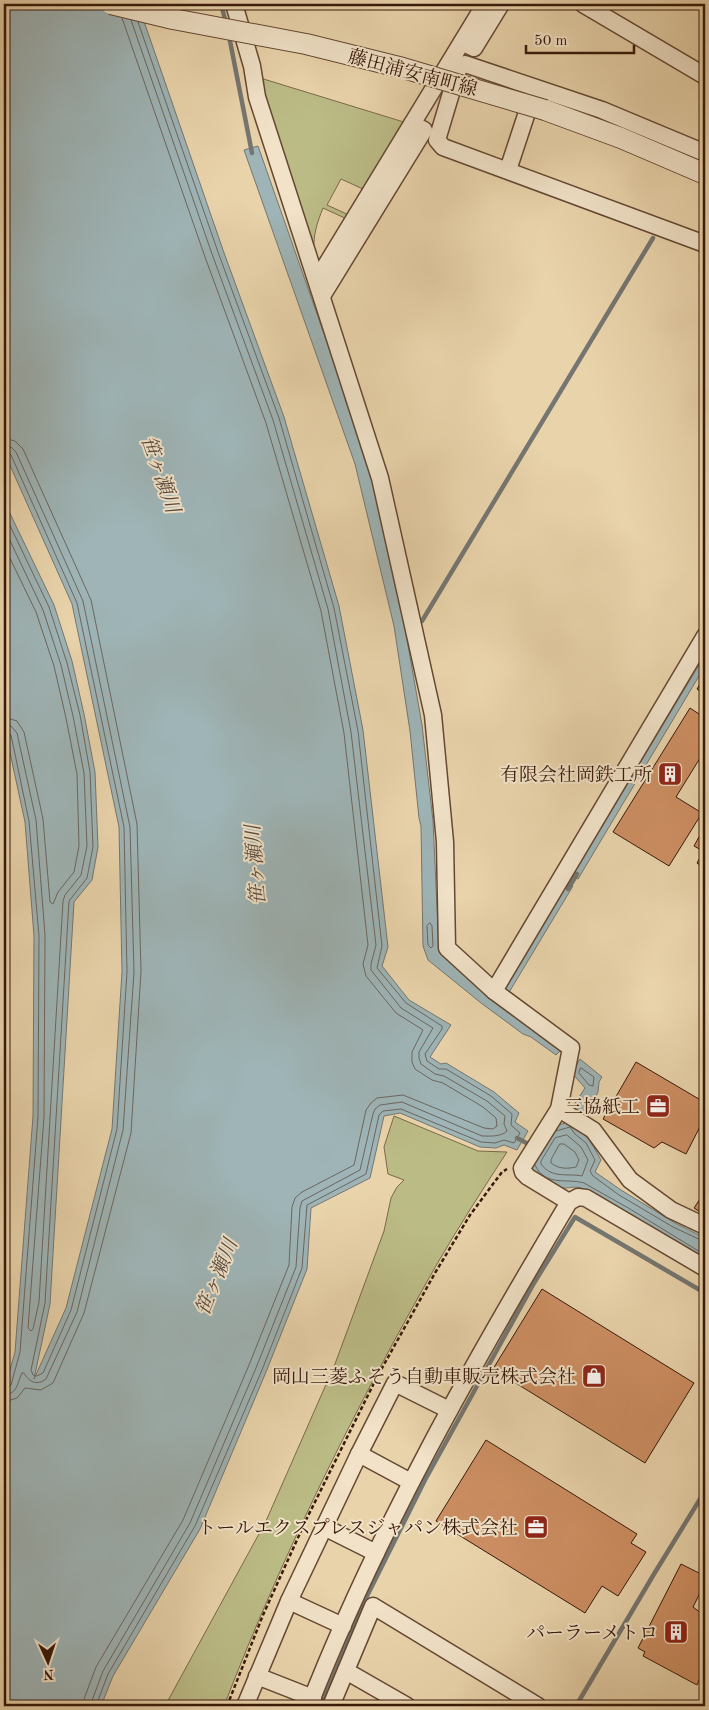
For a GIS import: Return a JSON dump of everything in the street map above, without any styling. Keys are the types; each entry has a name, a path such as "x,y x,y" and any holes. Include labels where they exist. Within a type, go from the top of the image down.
{"street":[{"name":"藤田浦安南町線","path":"111,4 173,19 306,44 404,68 545,110 621,138 705,174"},
{"path":"234,4 252,66 257,97 380,478 433,715 445,842 447,948 500,995 571,1048 563,1112 541,1135 522,1168 528,1177 569,1202"},
{"path":"319,288 414,121 485,4"},
{"path":"462,42 474,48 501,4"},
{"path":"583,4 705,76"},
{"path":"705,153 602,110 470,65 461,66 458,70 437,140 443,146 699,242 705,229"},
{"path":"508,170 535,87"},
{"path":"414,121 439,130"},
{"path":"500,995 705,636"},
{"path":"563,1112 585,1124 599,1137 630,1180 671,1210 705,1226"},
{"path":"257,1676 311,1702 376,1553 449,1410 501,1316 569,1202 578,1197 586,1198 705,1268"},
{"path":"245,1706 288,1601 313,1523 359,1454 395,1383 449,1410"},
{"path":"359,1454 412,1482"},
{"path":"313,1523 376,1553"},
{"path":"288,1601 343,1626"},
{"path":"331,1706 373,1606 538,1706"},
{"path":"346,1670 407,1706"}],"green space":[{"path":"257,77 407,123 349,220 323,208 316,229 314,251","holes":["341,179 363,189 349,215 327,205"]},
{"path":"394,1116 478,1151 507,1152 437,1264 378,1371 296,1536 224,1706 165,1706 266,1521 335,1364 384,1231 391,1198 397,1187 404,1180 388,1174 384,1147"}],"water":[{"name":"笹ヶ瀬川","path":"4,4 138,4 223,250 284,417 339,606 363,730 388,947 382,966 409,1000 451,1025 430,1057 441,1064 446,1063 494,1092 519,1113 515,1122 528,1131 517,1150 504,1145 496,1148 480,1147 400,1113 384,1116 370,1178 311,1208 307,1269 200,1529 113,1676 101,1706 4,1706 4,1391 15,1352 33,1116 34,936 25,822 4,725 4,501 54,605 72,661 95,772 98,847 92,880 74,902 50,1304 34,1379 66,1308 112,1129 122,972 119,827 72,604 4,452"},
{"path":"258,146 368,459 399,594 422,725 433,821 439,950 563,1048 556,1055 531,1037 523,1034 481,1003 428,960 423,946 421,826 410,731 394,626 355,464 244,150"},
{"path":"705,655 705,666 578,879 572,876"},
{"path":"568,882 573,886 508,994 504,991"},
{"path":"580,1059 602,1077 599,1082 598,1092 585,1115 572,1108 585,1088 572,1073"},
{"path":"567,1120 580,1127 578,1130 589,1139 601,1160 595,1172 675,1223 705,1238 705,1261 628,1213 581,1188 560,1188 546,1182 531,1169 549,1128 565,1123"}],"building":[{"path":"705,676 705,695 697,689"},
{"name":"有限会社岡鉄工所","path":"690,708 705,718 705,750 676,797 702,813 669,866 613,832"},
{"path":"705,826 705,852 694,846"},
{"path":"702,854 705,856 705,869 697,863"},
{"path":"636,1062 704,1102 705,1117 686,1154 662,1142 654,1148 603,1119"},
{"path":"705,1193 705,1215 694,1208"},
{"name":"岡山三菱ふそう自動車販売株式会社","path":"542,1289 694,1383 645,1463 493,1369"},
{"name":"トールエクスプレスジャパン株式会社","path":"486,1440 637,1534 631,1543 646,1552 618,1596 602,1586 585,1613 436,1521"},
{"name":"パーラーメトロ","path":"681,1564 705,1576 705,1583 693,1607 705,1616 705,1673 702,1673 697,1685 643,1656 645,1652 638,1648"}],"waterway":[{"path":"221,4 226,23"},
{"path":"229,36 252,153"},
{"path":"422,621 653,238"},
{"path":"568,889 577,874"},
{"path":"517,1138 532,1146"},
{"path":"321,1706 367,1596 425,1480 534,1283 575,1217 705,1293"},
{"path":"576,1706 705,1491"}],"place":[{"name":"有限会社岡鉄工所","path":"670,774"},
{"name":"三協紙工","path":"658,1106"},
{"name":"岡山三菱ふそう自動車販売株式会社","path":"594,1376"},
{"name":"トールエクスプレスジャパン株式会社","path":"536,1527"},
{"name":"パーラーメトロ","path":"676,1632"}]}
